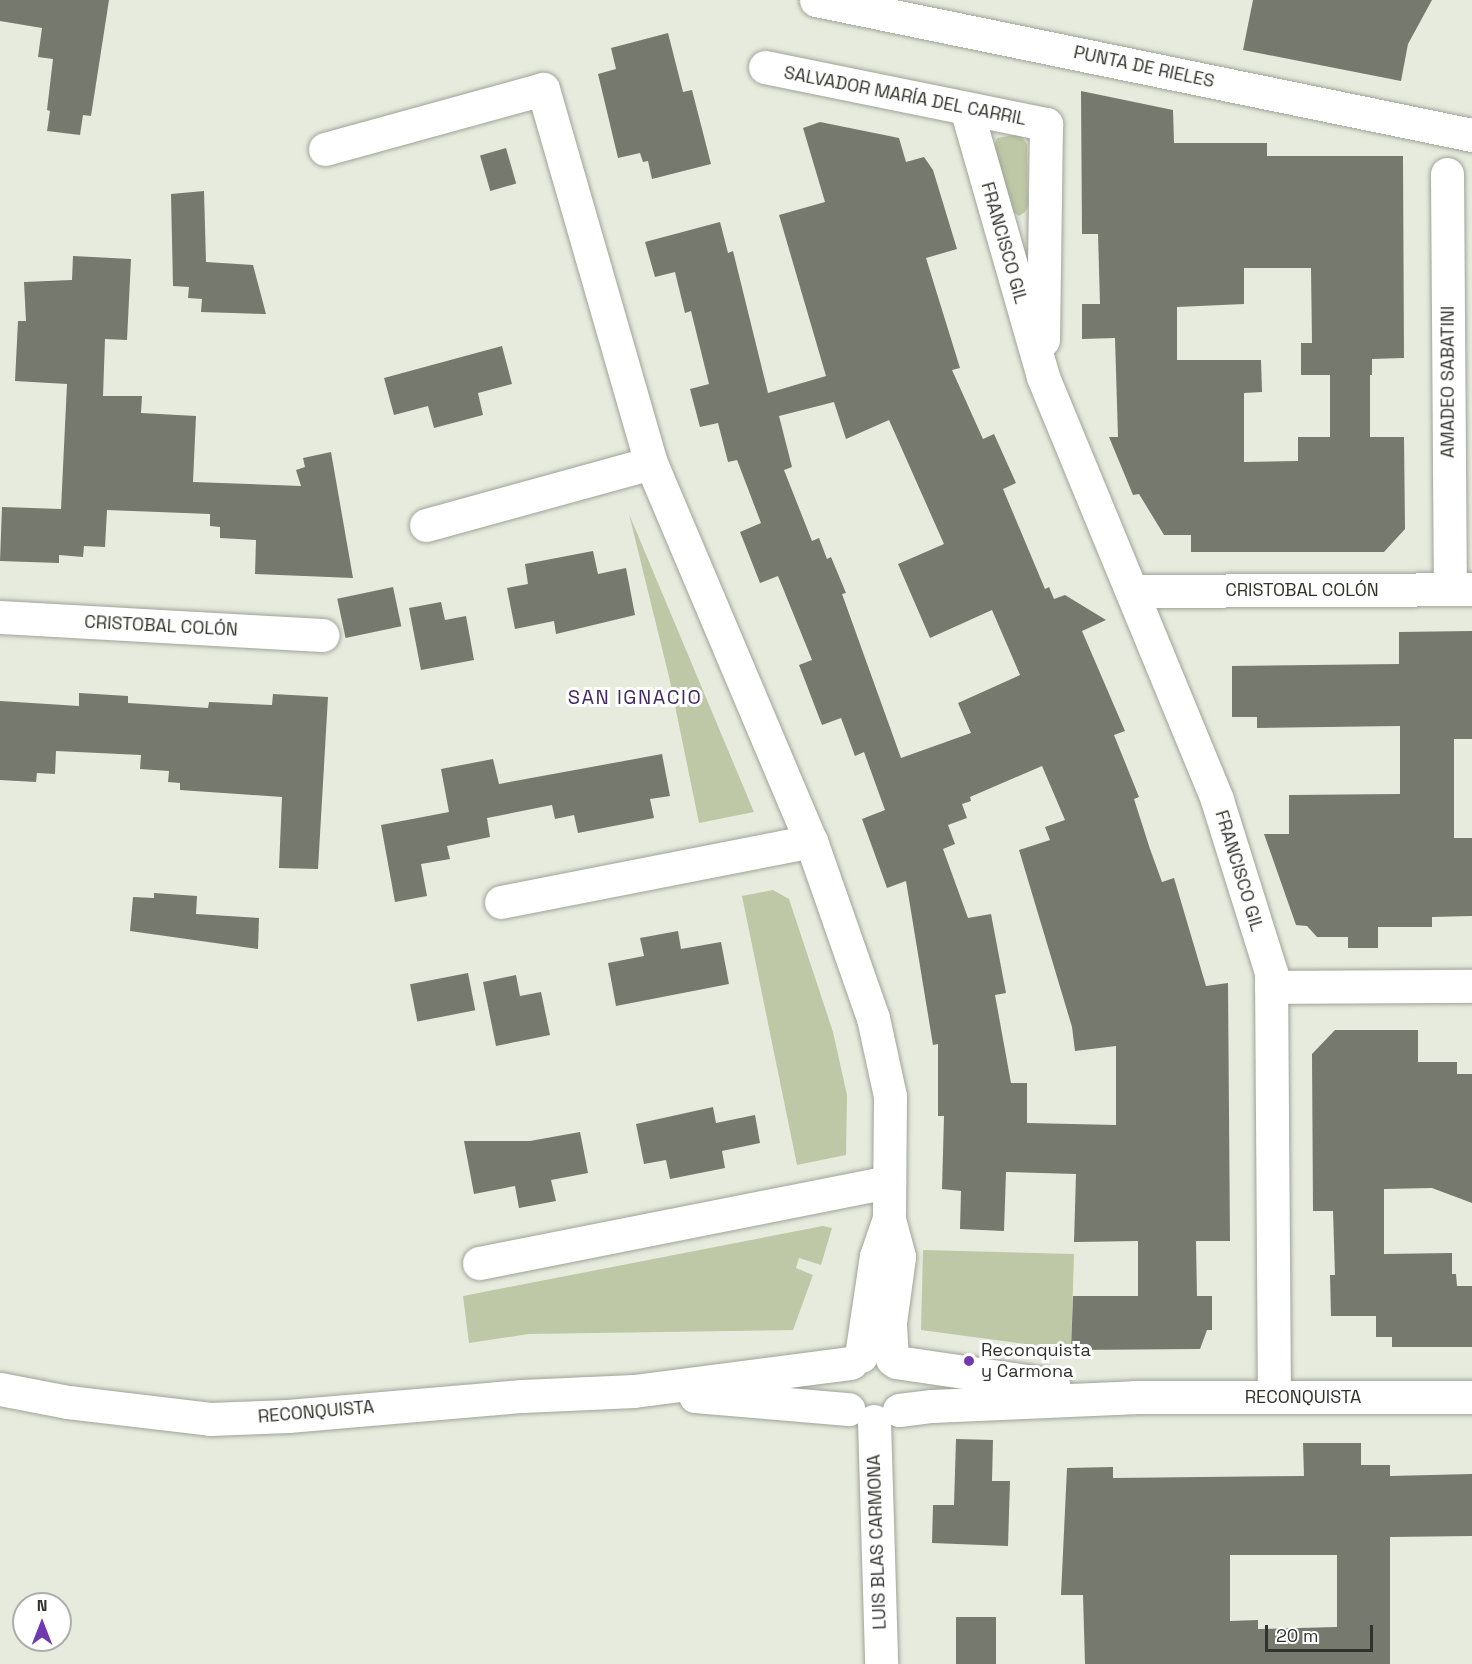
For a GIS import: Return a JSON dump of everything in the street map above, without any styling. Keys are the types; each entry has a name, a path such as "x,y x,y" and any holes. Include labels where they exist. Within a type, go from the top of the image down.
{"street":[{"name":"PUNTA DE RIELES","path":"816,0 1472,135"},
{"name":"SALVADOR MARÍA DEL CARRIL","path":"765,67 1046,124"},
{"path":"325,149 543,89 651,463 811,841 873,1018 891,1096 889,1219 876,1256 875,1360"},
{"name":"FRANCISCO GIL","path":"966,108 1043,377 1217,800 1271,972 1274,1397"},
{"name":"FRANCISCO GIL","path":"1043,377 1046,124"},
{"name":"AMADEO SABATINI","path":"1447,174 1461,589"},
{"path":"426,525 651,463"},
{"name":"CRISTOBAL COLÓN","path":"1132,591 1461,589"},
{"name":"CRISTOBAL COLÓN","path":"0,617 322,635"},
{"path":"501,902 811,841"},
{"path":"1271,987 1472,986"},
{"path":"479,1263 890,1182"},
{"path":"875,1360 907,1380 905,1402 873,1413 841,1386 844,1374 875,1360"},
{"name":"RECONQUISTA","path":"0,1389 110,1408 210,1419 288,1416 511,1397 634,1391 875,1360 1135,1397"},
{"name":"RECONQUISTA","path":"634,1391 873,1413 932,1406 1135,1397 1472,1397"},
{"name":"LUIS BLAS CARMONA","path":"873,1413 881,1664"}],"green space":[{"path":"1021,136 1027,144 1028,206 1019,216 1011,210 994,147 997,138"},
{"path":"629,514 754,812 699,823 670,681"},
{"path":"773,890 789,899 833,1032 847,1095 846,1155 797,1165 742,896"},
{"path":"823,1226 832,1228 821,1265 799,1258 796,1268 813,1275 793,1330 529,1334 469,1343 463,1296"},
{"path":"923,1250 1074,1254 1071,1350 921,1330"}],"building":[{"path":"0,0 109,0 91,116 83,115 80,135 47,131 53,59 38,57 42,28 0,21"},
{"path":"1253,0 1432,0 1408,44 1401,81 1243,50"},
{"path":"668,33 683,92 692,90 711,164 652,179 648,161 643,162 640,153 618,158 598,74 616,69 611,48"},
{"path":"1081,91 1173,110 1174,143 1267,143 1267,156 1403,156 1404,358 1372,359 1372,375 1370,375 1370,437 1404,437 1405,529 1384,552 1191,552 1191,535 1164,535 1139,494 1133,495 1109,437 1118,437 1115,338 1082,339 1082,304 1100,304 1098,234 1082,234","holes":["1244,268 1311,268 1312,343 1301,343 1301,375 1330,375 1330,437 1298,437 1298,461 1244,462 1244,393 1262,392 1261,360 1177,360 1177,307 1244,304"]},
{"path":"820,122 899,138 906,162 924,157 933,170 957,249 926,258 960,368 952,370 983,439 994,434 1016,483 1003,489 1045,589 1049,587 1054,599 1065,595 1106,620 1082,631 1125,731 1114,735 1139,797 1134,799 1150,849 1162,882 1174,878 1206,986 1228,983 1230,1241 1196,1241 1197,1296 1212,1296 1212,1330 1207,1330 1200,1349 1071,1350 1073,1296 1138,1296 1138,1241 1074,1242 1076,1174 1006,1172 1004,1231 960,1229 961,1191 942,1189 944,1116 938,1116 938,1044 933,1045 906,881 887,888 862,819 885,810 864,752 855,756 841,718 822,725 799,665 812,660 778,576 760,583 740,532 761,523 737,460 728,462 718,423 700,427 690,389 709,384 691,311 685,313 675,272 655,277 645,242 720,222 728,253 733,251 768,393 826,376 779,215 825,202 803,128","holes":["834,402 846,439 889,420 944,544 898,564 930,638 992,610 1020,675 958,703 971,733 901,758 842,594 846,593 831,557 827,559 819,538 812,541 784,470 792,467 779,416","1042,766 1065,820 1045,827 1050,840 1019,850 1072,1027 1075,1051 1116,1046 1116,1125 1027,1123 1027,1083 1011,1083 995,995 1006,993 991,914 968,918 943,849 955,844 948,825 967,818 962,804 971,801 970,797"]},
{"path":"506,148 516,184 490,191 480,155"},
{"path":"204,191 206,262 253,265 266,314 201,312 202,299 188,298 189,287 173,286 171,194"},
{"path":"73,256 131,259 127,340 105,339 103,396 142,396 141,413 196,416 193,482 301,486 296,470 305,467 303,458 331,452 353,578 255,574 256,540 220,538 220,527 210,526 210,514 107,510 105,547 84,546 83,557 59,555 59,563 0,561 2,507 61,509 67,384 15,381 18,321 26,321 24,282 72,280"},
{"path":"502,346 512,384 478,393 483,415 434,428 428,406 394,415 384,378"},
{"path":"593,551 598,574 626,568 635,615 556,634 554,621 515,629 507,588 528,584 525,564"},
{"path":"393,587 401,626 346,638 337,599"},
{"path":"441,602 445,620 466,616 474,660 421,670 409,608"},
{"path":"1472,631 1472,739 1454,739 1454,838 1472,838 1472,916 1432,917 1432,927 1378,927 1378,948 1348,948 1348,937 1317,937 1307,926 1296,925 1264,834 1289,834 1289,795 1400,794 1400,726 1257,728 1257,717 1232,717 1232,666 1399,664 1399,632"},
{"path":"79,693 128,696 128,703 208,708 209,702 272,705 273,694 328,697 318,869 279,868 282,797 180,790 180,783 168,782 169,771 140,769 141,755 56,751 55,774 37,773 36,782 0,780 0,701 79,706"},
{"path":"662,754 670,796 650,799 654,818 578,833 574,815 555,819 552,805 487,818 490,837 447,846 450,859 421,864 427,896 395,902 381,825 449,812 441,769 493,759 499,784"},
{"path":"154,893 197,896 196,914 259,918 258,949 130,931 133,897 154,898"},
{"path":"678,931 681,949 721,942 729,984 616,1006 608,963 644,956 640,938"},
{"path":"468,973 475,1010 417,1022 410,984"},
{"path":"516,975 520,996 541,992 550,1035 496,1046 483,982"},
{"path":"1335,1030 1418,1030 1418,1062 1457,1062 1457,1074 1472,1074 1472,1203 1432,1188 1384,1189 1384,1254 1452,1253 1452,1274 1456,1274 1457,1286 1472,1286 1472,1347 1392,1347 1392,1337 1376,1337 1376,1316 1331,1316 1330,1275 1335,1275 1333,1211 1313,1211 1312,1054"},
{"path":"713,1107 716,1123 755,1115 760,1143 722,1151 725,1168 670,1179 666,1160 644,1164 636,1124"},
{"path":"580,1132 588,1173 551,1180 556,1201 519,1208 515,1186 474,1194 464,1141 530,1141"},
{"path":"956,1439 993,1440 992,1481 1010,1481 1008,1546 932,1543 933,1505 954,1505"},
{"path":"1303,1443 1361,1443 1361,1465 1390,1465 1390,1476 1472,1474 1472,1536 1390,1537 1390,1664 1085,1664 1083,1595 1061,1595 1067,1468 1113,1467 1113,1478 1304,1476","holes":["1230,1555 1337,1555 1337,1627 1258,1629 1258,1620 1230,1621"]},
{"path":"956,1617 996,1617 996,1664 956,1664"}],"place":[{"name":"Reconquista y Carmona","path":"969,1361"}],"district":[{"name":"SAN IGNACIO","path":"635,697"}]}
